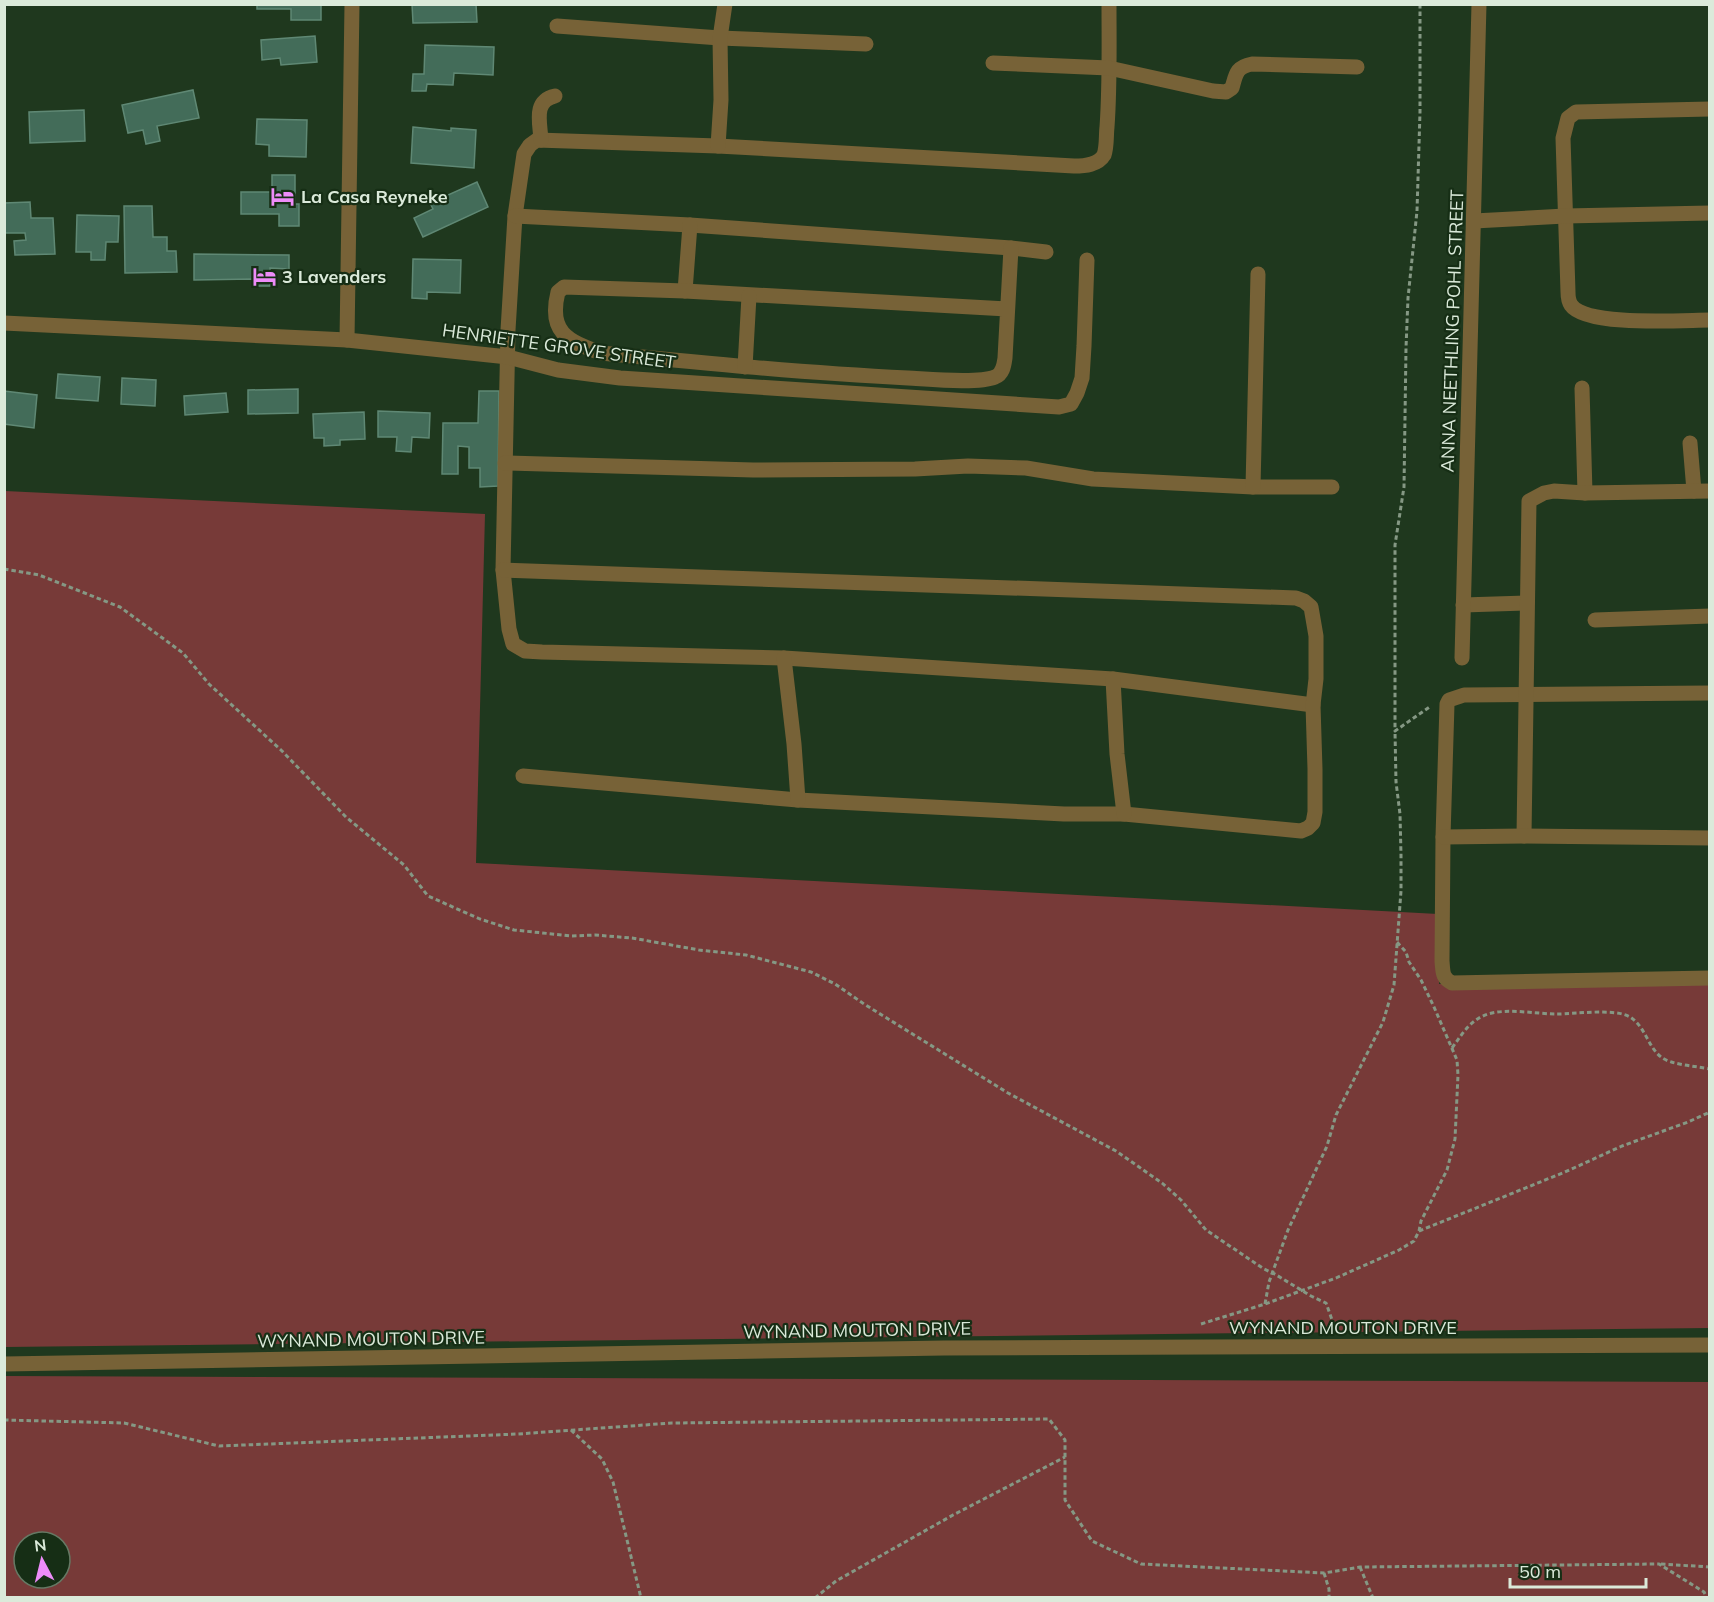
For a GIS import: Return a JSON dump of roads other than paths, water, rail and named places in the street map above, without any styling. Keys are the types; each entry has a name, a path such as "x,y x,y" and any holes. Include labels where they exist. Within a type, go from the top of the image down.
{"street":[{"path":"347,340 352,4"},
{"path":"718,146 721,100 720,38 725,4"},
{"path":"1109,4 1108,109 1104,154 1098,161 1089,165 718,146 533,141 524,154 515,216 508,330 503,570 509,629 513,644 525,651 542,652 784,658 1113,679 1313,705"},
{"name":"ANNA NEETHLING POHL STREET","path":"1462,658 1479,4"},
{"path":"557,26 720,38 866,44"},
{"path":"993,63 1109,68 1190,87 1226,92 1232,88 1238,70 1245,65 1357,67"},
{"path":"541,140 541,104 544,99 555,96"},
{"path":"1710,109 1576,112 1570,114 1563,138 1568,292 1571,305 1579,312 1593,317 1616,320 1710,320"},
{"path":"1474,221 1565,216 1710,213"},
{"path":"515,216 690,225 1046,252"},
{"path":"685,291 690,225"},
{"path":"1007,309 685,291 564,287 558,292 554,312 562,332 570,341 601,353 852,375 942,380 994,378 1000,375 1005,358 1011,248"},
{"name":"HENRIETTE GROVE STREET","path":"4,323 347,340 508,357 558,370 620,378 1059,407 1071,404 1082,378 1087,260"},
{"path":"1253,487 1258,274"},
{"path":"745,367 749,296"},
{"path":"1582,388 1585,493"},
{"path":"1524,836 1529,501 1544,493 1554,491 1585,493 1702,491 1690,443"},
{"path":"505,464 753,470 915,470 968,466 1026,468 1093,479 1253,487 1332,488"},
{"path":"503,570 1296,598 1311,607 1316,636 1316,679 1313,705 1315,812 1313,823 1301,831 1124,814 1064,814 798,800 523,776"},
{"path":"1463,605 1527,603"},
{"path":"1595,620 1710,616"},
{"path":"784,658 798,800"},
{"path":"1113,679 1117,754 1124,814"},
{"path":"1710,693 1464,695 1452,698 1447,704 1442,961 1446,980 1452,983 1710,978"},
{"path":"1443,837 1710,838"},
{"name":"WYNAND MOUTON DRIVE","path":"4,1364 944,1348 1710,1345"}],"place":[{"name":"La Casa Reyneke","path":"283,196"},
{"name":"3 Lavenders","path":"264,276"}]}
